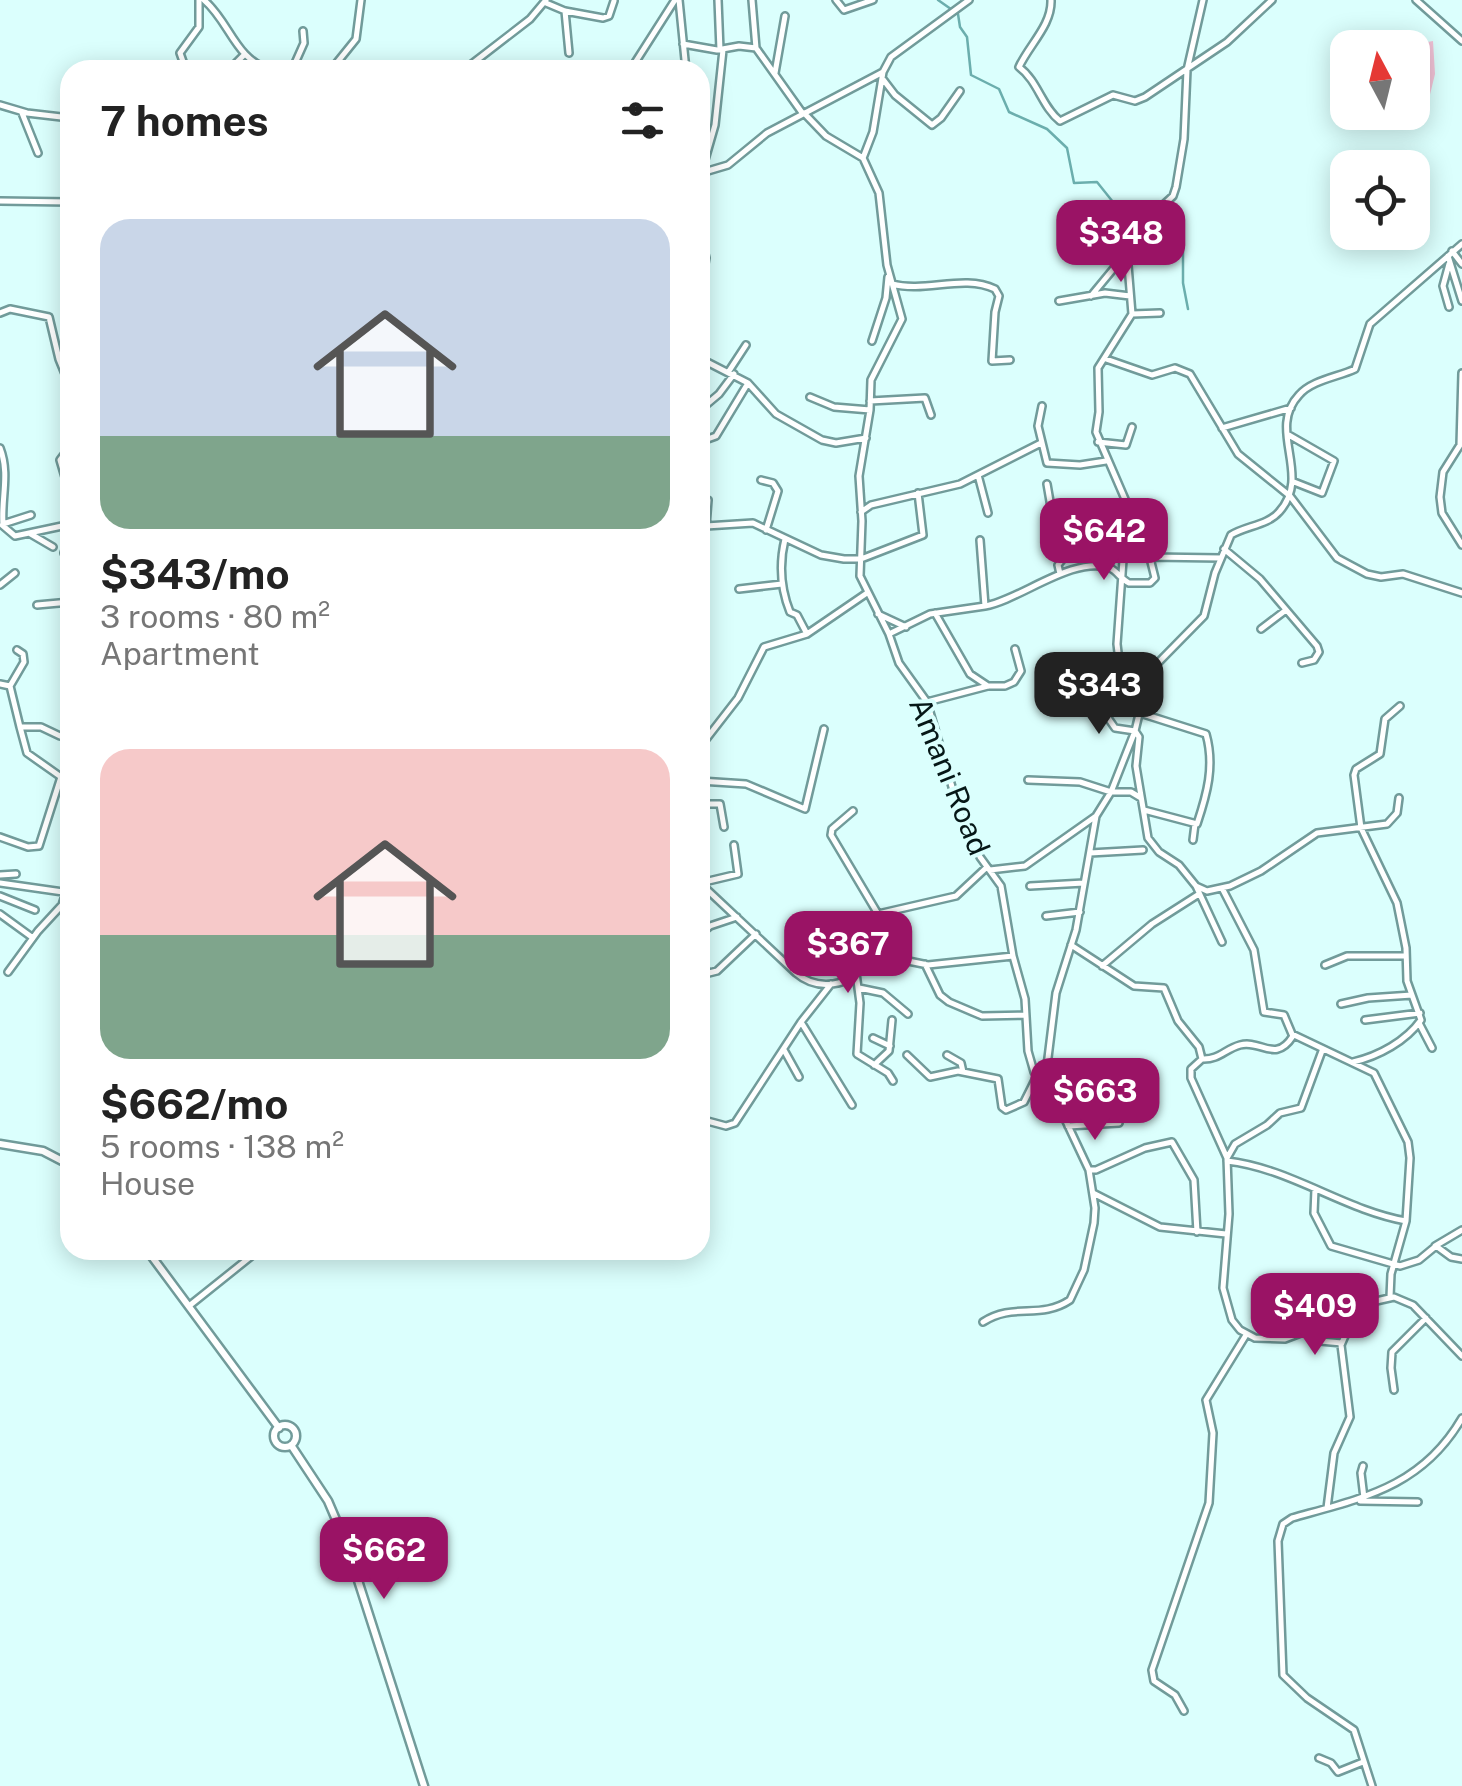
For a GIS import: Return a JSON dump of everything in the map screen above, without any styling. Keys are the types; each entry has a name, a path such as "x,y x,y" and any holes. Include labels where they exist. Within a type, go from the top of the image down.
{"street":[{"path":"201,0 221,17 248,60"},
{"path":"182,60 180,53 200,28 201,0"},
{"path":"339,60 356,39 361,0"},
{"path":"677,0 685,60"},
{"path":"637,60 677,0"},
{"path":"710,143 721,50 718,0"},
{"path":"752,0 756,48 804,114 826,136 863,158 891,57 969,0"},
{"path":"836,0 844,10 873,0"},
{"path":"1051,0 1051,16 1036,34 1019,67 1031,78 1058,121 1113,95 1138,100 1227,42 1272,0"},
{"path":"1091,296 1176,187 1184,138 1186,70 1203,0"},
{"path":"1416,0 1462,40"},
{"path":"477,60 530,20 546,1 565,10 604,18 609,16 614,1"},
{"path":"565,10 569,52"},
{"path":"775,73 784,16"},
{"path":"296,60 304,43 303,31"},
{"path":"683,44 721,50 756,48"},
{"path":"239,60 243,56"},
{"path":"883,75 895,96 932,125 960,92"},
{"path":"710,171 734,161 766,133 883,75"},
{"path":"0,105 22,113 60,117"},
{"path":"22,113 38,152"},
{"name":"Amani Road","path":"863,158 879,193 888,269 902,319 873,374 859,476 860,576 899,663 927,702 960,814 1001,886 1025,999 1032,1067 1036,1078 1056,1100 1088,1170 1095,1208 1084,1270 1070,1300 1045,1310 1006,1311 983,1322"},
{"path":"0,201 60,202"},
{"path":"1056,1100 1046,1074 1056,993 1080,912 1096,816 1134,731 1150,672 1207,611 1230,535 1273,518 1290,496 1294,482 1287,434 1291,408 1304,390 1355,369 1370,324 1462,244"},
{"path":"889,634 934,613 959,612 1002,602 1060,574 1110,568 1125,582 1154,580 1150,556 1096,432 1097,372 1132,314 1126,254"},
{"path":"1450,256 1462,264"},
{"path":"1450,256 1462,300"},
{"path":"1449,308 1443,286 1450,256"},
{"path":"872,341 887,293 888,269"},
{"path":"892,284 914,288 981,284 995,289 999,296 992,361 1010,360"},
{"path":"1059,300 1119,293 1130,296"},
{"path":"0,313 10,309 50,317 60,361"},
{"path":"1132,314 1160,313"},
{"path":"710,402 719,394 746,346"},
{"path":"1105,358 1152,375 1175,368 1186,371 1242,459 1290,496 1331,552 1350,566 1374,576 1403,574 1462,593"},
{"path":"710,365 748,383 776,414 822,440 836,443 866,438"},
{"path":"1462,373 1461,444 1442,472 1440,496 1442,513 1462,546"},
{"path":"710,438 716,436 748,383"},
{"path":"810,396 834,406 870,410"},
{"path":"870,401 925,398 931,415"},
{"path":"1042,406 1038,426 1045,460 1051,464 1080,465 1106,461"},
{"path":"1222,428 1291,408"},
{"path":"1098,442 1126,445 1132,427"},
{"path":"1287,434 1334,461 1323,492 1294,482"},
{"path":"861,512 872,505 956,486 1041,443"},
{"path":"0,448 6,479 0,504 2,525 14,536 60,528"},
{"path":"978,476 988,513"},
{"path":"761,480 773,484 778,493 766,530"},
{"path":"1047,484 1052,513 1072,521 1075,528 1074,544 1059,563 1060,574"},
{"path":"710,526 751,522 829,558 860,559 923,534 918,493"},
{"path":"2,525 31,515"},
{"path":"1119,662 1125,532 1135,519"},
{"path":"29,533 53,547"},
{"path":"785,539 780,559 782,584 790,612 797,614 807,634"},
{"path":"980,540 985,606"},
{"path":"1224,549 1260,579 1319,649 1314,660 1302,663"},
{"path":"1150,556 1221,558"},
{"path":"0,584 15,572"},
{"path":"738,588 782,584"},
{"path":"710,734 738,698 764,647 807,634 867,593"},
{"path":"37,605 60,603"},
{"path":"1262,630 1286,610"},
{"path":"934,613 970,674 988,686"},
{"path":"878,614 906,628"},
{"path":"927,702 988,686 1005,686 1018,678 1021,666 1015,648"},
{"path":"17,650 23,654 24,662 10,686 27,753 60,777"},
{"path":"0,684 10,686"},
{"path":"1085,703 1106,715 1114,728 1134,731 1139,737 1136,766 1150,843 1179,865 1196,886 1222,942"},
{"path":"1400,706 1385,719 1380,754 1354,772 1361,828 1392,889 1406,973 1420,1013 1419,1023 1432,1048"},
{"path":"1139,713 1207,736 1209,788 1193,840"},
{"path":"20,727 40,727 60,736"},
{"path":"710,782 746,784 805,809 824,729"},
{"path":"1028,780 1080,782 1110,792 1131,792 1142,799"},
{"path":"0,837 28,847 39,846 60,781"},
{"path":"1196,886 1210,892 1222,888 1261,871 1306,838 1323,831 1384,825 1397,812 1399,798"},
{"path":"710,804 720,804 724,827"},
{"path":"1144,810 1195,824"},
{"path":"710,892 796,973 814,985 831,984 856,973 869,954 878,914 831,836 832,829 853,811"},
{"path":"878,914 956,896 989,869 1025,866 1096,816"},
{"path":"710,880 738,873 734,845"},
{"path":"1090,853 1144,850"},
{"path":"0,874 16,874"},
{"path":"0,883 60,891"},
{"path":"1030,886 1084,883"},
{"path":"1222,888 1254,950 1263,1010 1284,1015 1294,1036"},
{"path":"1102,966 1152,924 1199,894"},
{"path":"0,896 35,910"},
{"path":"8,972 60,907"},
{"path":"1046,916 1080,912"},
{"path":"0,914 33,938"},
{"path":"710,926 738,916"},
{"path":"710,974 756,934"},
{"path":"796,973 816,944"},
{"path":"1071,945 1134,986 1164,988 1178,1022 1200,1046 1202,1059"},
{"path":"869,954 925,964 1013,956"},
{"path":"1325,964 1347,956 1406,956"},
{"path":"925,964 940,995 949,1002 982,1016 1026,1015"},
{"path":"856,973 856,1054 888,1073 893,1081"},
{"path":"710,1121 726,1126 735,1123 800,1022 831,984"},
{"path":"859,988 883,993 908,1014"},
{"path":"1342,1004 1368,998 1412,996"},
{"path":"1365,1020 1420,1013"},
{"path":"873,1066 890,1046 892,1020"},
{"path":"800,1022 852,1106"},
{"path":"1350,1063 1381,1052 1419,1023"},
{"path":"1294,1036 1374,1073 1408,1142 1406,1220 1390,1297"},
{"path":"1294,1036 1287,1045 1274,1050 1243,1044 1214,1059 1202,1059 1191,1069 1191,1078 1227,1159 1223,1288 1232,1320 1246,1335 1284,1339 1306,1331 1336,1310 1390,1297 1407,1302 1462,1356"},
{"path":"872,1038 890,1046"},
{"path":"784,1050 799,1076"},
{"path":"1227,1159 1235,1144 1267,1125 1280,1112 1301,1108 1322,1051"},
{"path":"907,1055 930,1077 949,1071 998,1079 1002,1107 1008,1110 1024,1102 1036,1078"},
{"path":"947,1055 961,1063 963,1072"},
{"path":"1032,1067 1046,1074"},
{"path":"1052,1089 1096,1080"},
{"path":"1068,1126 1119,1123"},
{"path":"1088,1170 1102,1168 1160,1142 1172,1142 1194,1180 1197,1232"},
{"path":"0,1144 43,1151 60,1160"},
{"path":"1227,1159 1252,1164 1353,1206 1406,1220"},
{"path":"1315,1189 1314,1213 1330,1246 1394,1265 1416,1262 1462,1230"},
{"path":"1092,1193 1160,1227 1227,1234"},
{"path":"1435,1246 1462,1260"},
{"path":"154,1260 278,1428"},
{"path":"188,1306 246,1260"},
{"path":"1327,1508 1334,1453 1350,1417 1342,1343 1368,1303"},
{"path":"1394,1390 1392,1352 1426,1318"},
{"path":"1306,1331 1320,1341 1342,1343"},
{"path":"1184,1711 1175,1695 1154,1680 1152,1670 1209,1503 1213,1433 1206,1400 1246,1335"},
{"path":"1372,1786 1354,1730 1297,1690 1282,1671 1278,1541 1287,1520 1360,1500 1405,1480 1426,1462 1462,1418"},
{"path":"278,1428 293,1429 296,1435 291,1444 281,1446 276,1442 278,1428"},
{"path":"291,1444 328,1501 346,1542 424,1786"},
{"path":"1360,1500 1364,1466"},
{"path":"1384,1490 1394,1502"},
{"path":"1360,1500 1418,1502"},
{"path":"1319,1758 1330,1762 1338,1772 1364,1761"}],"shaded area":[{"path":"1433,41 1435,74 1430,95"}],"waterway":[{"path":"938,0 958,14 967,37 971,75 999,89 1009,112 1047,129 1067,148 1074,183 1097,182 1113,202 1143,227 1158,249 1183,250 1188,309"}]}
